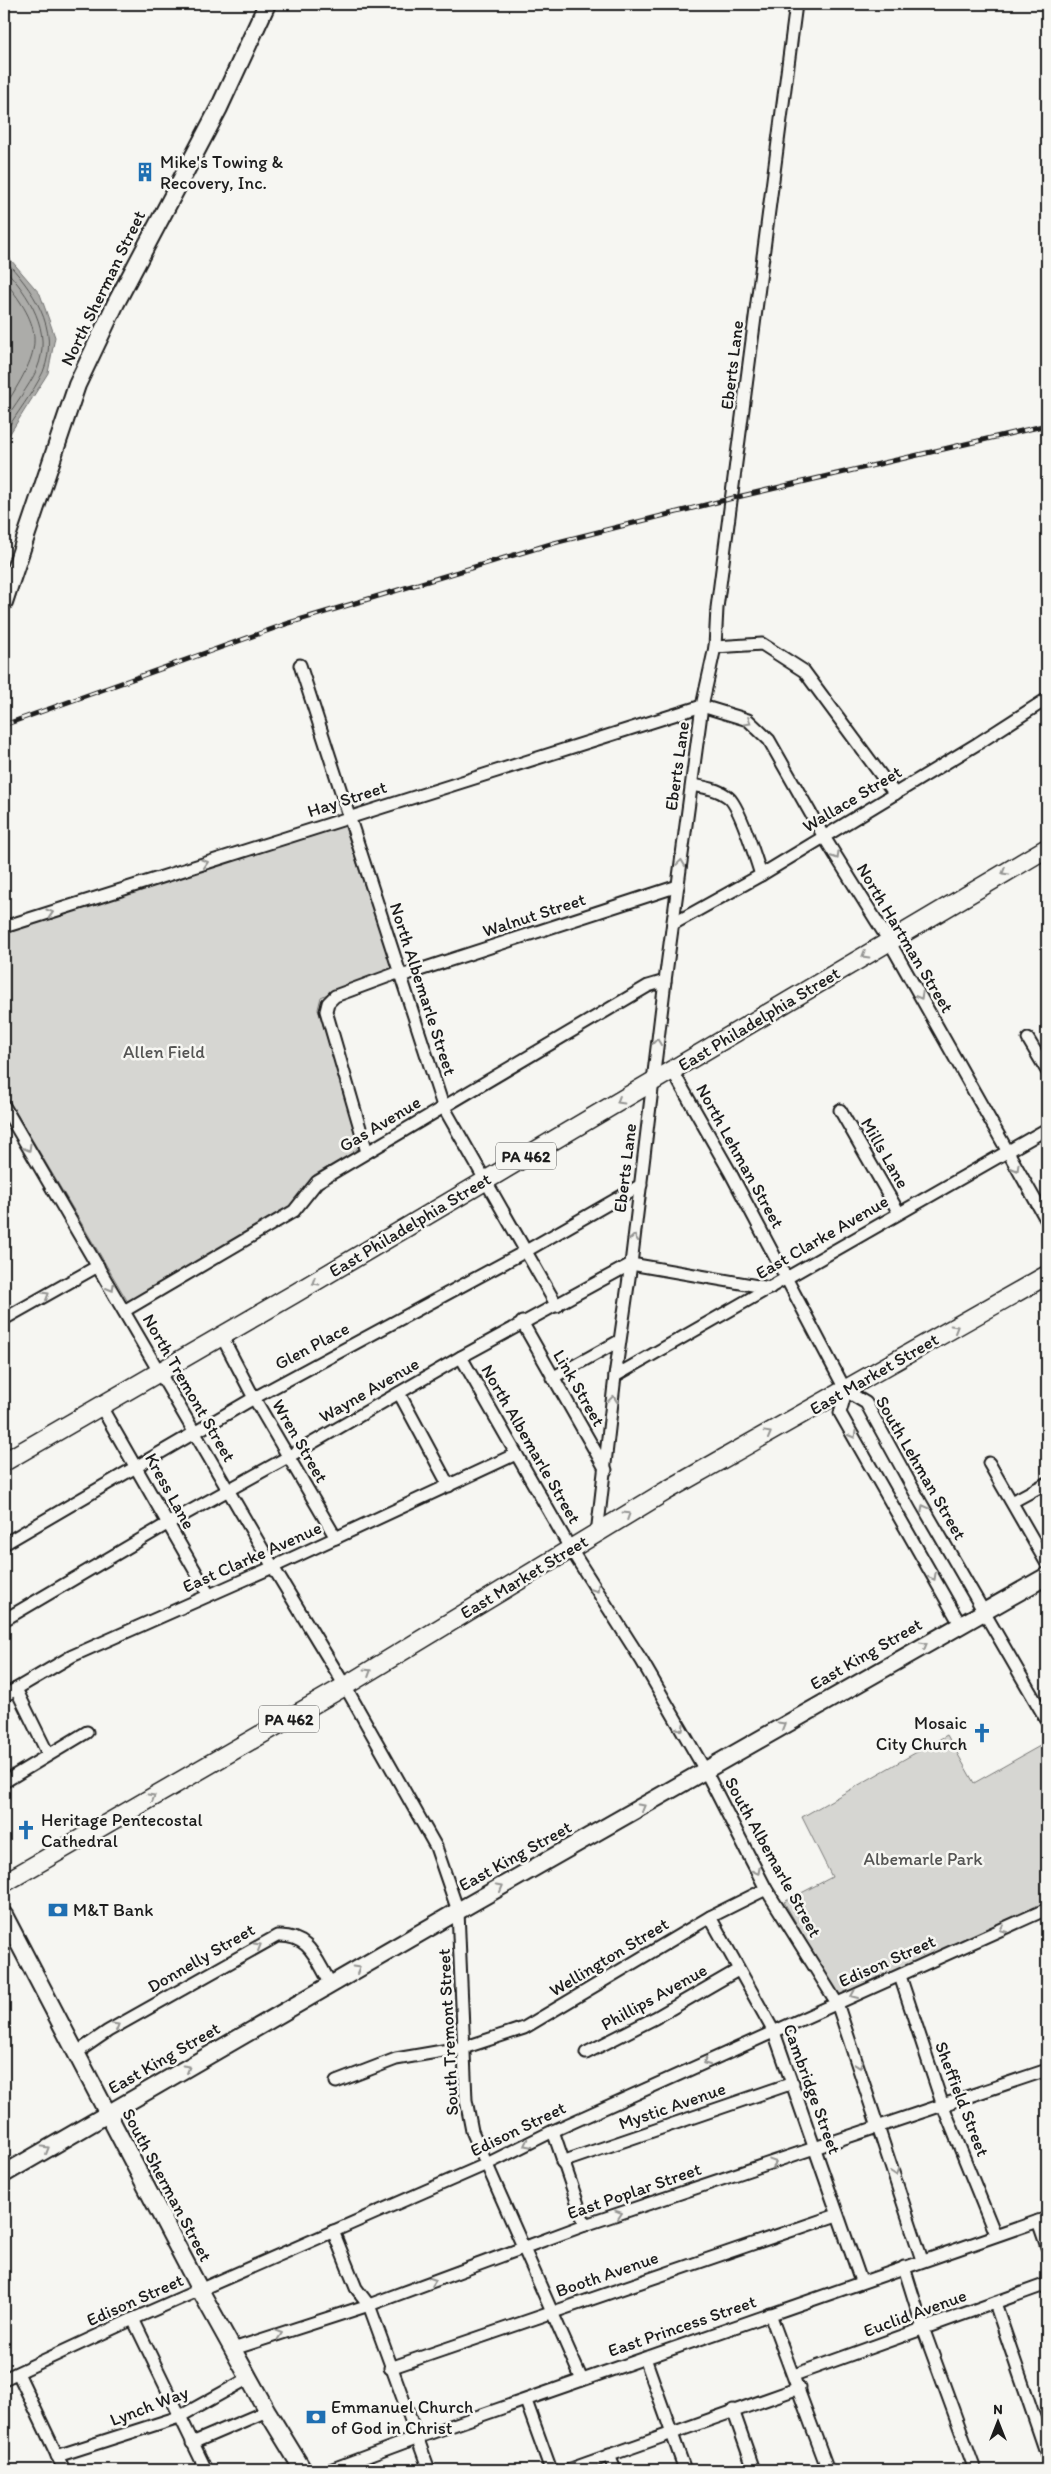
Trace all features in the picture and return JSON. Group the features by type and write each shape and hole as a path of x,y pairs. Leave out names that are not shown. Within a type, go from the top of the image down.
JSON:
{"main road":[{"name":"North Sherman Street","path":"4,602 7,581 77,385 116,304 230,85 267,4"},
{"name":"East Philadelphia Street","path":"4,1462 1047,848"},
{"name":"East Market Street","path":"4,1883 345,1686 666,1491 846,1391 1047,1275"},
{"name":"East King Street","path":"4,2174 458,1911 982,1611 1047,1576"},
{"name":"South Sherman Street","path":"4,1915 200,2290 303,2470"}],"street":[{"name":"Eberts Lane","path":"598,1534 619,1340 631,1264 665,981 702,706 715,647 717,608 796,4"},
{"path":"715,647 762,644 804,671 895,794"},
{"name":"North Albemarle Street","path":"300,664 443,1106 556,1306"},
{"name":"Wallace Street","path":"673,924 824,837 1047,699"},
{"name":"Hay Street","path":"4,927 702,706"},
{"name":"North Hartman Street","path":"702,706 748,720 769,740 824,837 889,941 1047,1222"},
{"path":"692,785 716,790 730,798 741,819 761,874"},
{"name":"Walnut Street","path":"401,974 678,886"},
{"path":"367,1152 326,1011 328,1003 335,996 401,974"},
{"name":"Gas Avenue","path":"124,1311 294,1211 317,1182 648,986 665,981"},
{"path":"1028,1038 1047,1071"},
{"name":"North Lehman Street","path":"672,1070 730,1172 846,1391"},
{"name":"North Tremont Street","path":"4,1106 273,1568 345,1686"},
{"name":"Mills Lane","path":"840,1110 899,1213"},
{"name":"East Clarke Avenue","path":"615,1376 1047,1129"},
{"name":"Glen Place","path":"4,1544 138,1468 254,1398 526,1251 641,1185"},
{"path":"631,1264 770,1288"},
{"name":"Wayne Avenue","path":"4,1620 167,1524 288,1457 522,1322 556,1306 631,1264"},
{"path":"4,1319 98,1266"},
{"name":"Link Street","path":"522,1322 552,1378 606,1470"},
{"name":"Wren Street","path":"221,1335 254,1398 336,1538"},
{"path":"552,1378 619,1340"},
{"name":"North Albemarle Street","path":"461,1357 570,1548"},
{"path":"846,1391 840,1413 960,1624"},
{"name":"South Lehman Street","path":"846,1391 866,1403 982,1611 1047,1721"},
{"path":"399,1393 449,1486"},
{"name":"Kress Lane","path":"100,1405 138,1468 167,1524 209,1595"},
{"name":"East Clarke Avenue","path":"4,1696 72,1656 273,1568 516,1454"},
{"path":"989,1463 1047,1564"},
{"path":"1012,1502 1047,1483"},
{"name":"South Albemarle Street","path":"570,1548 642,1661 705,1770 766,1889 837,2002 880,2126 922,2260"},
{"name":"South Tremont Street","path":"345,1686 436,1847 458,1911 466,2047 466,2100 472,2131 582,2380"},
{"path":"16,1689 48,1754"},
{"path":"4,1782 87,1732"},
{"name":"Wellington Street","path":"336,2082 396,2059 466,2047 524,2028 710,1918 766,1889"},
{"name":"Edison Street","path":"4,2379 133,2319 487,2164 553,2131 1047,1909"},
{"name":"Cambridge Street","path":"710,1918 774,2032 861,2281"},
{"name":"Donnelly Street","path":"76,2053 108,2031 277,1936 294,1936 305,1942 331,1984"},
{"name":"Phillips Avenue","path":"586,2054 655,2018 738,1970"},
{"name":"Sheffield Street","path":"900,1976 943,2106 995,2234"},
{"name":"East Poplar Street","path":"233,2348 369,2305 585,2225 1047,2070"},
{"name":"Mystic Avenue","path":"562,2162 793,2083"},
{"path":"553,2131 585,2225"},
{"name":"Booth Avenue","path":"390,2368 837,2215"},
{"path":"1042,2219 1047,2247"},
{"name":"East Princess Street","path":"330,2470 861,2281 1042,2219"},
{"path":"333,2231 356,2288 369,2305 390,2368 429,2470"},
{"path":"904,2267 975,2470"},
{"name":"Euclid Avenue","path":"794,2375 1047,2284"},
{"path":"995,2303 1047,2456"},
{"path":"770,2314 828,2470"},
{"path":"133,2319 206,2470"},
{"path":"645,2358 685,2470"},
{"path":"18,2373 64,2470"},
{"name":"Lynch Way","path":"57,2456 179,2417 249,2378"},
{"path":"568,2470 799,2388"},
{"path":"526,2401 551,2470"},
{"path":"192,2443 267,2410"},
{"path":"733,2410 754,2470"},
{"path":"609,2455 615,2470"}],"green space":[{"name":"Allen Field","path":"344,824 392,969 321,997 318,1009 358,1136 358,1147 354,1152 314,1175 289,1207 128,1302 4,1092 4,934"},
{"name":"Albemarle Park","path":"947,1735 974,1783 1047,1742 1047,1903 839,1998 784,1902 832,1877 802,1817"}],"water":[{"path":"4,252 40,294 55,337 48,373 4,443"}],"railway":[{"path":"4,725 289,623 554,543 733,498 1047,425"}],"place":[{"name":"Mike's Towing & Recovery, Inc.","path":"145,172"},
{"name":"Mosaic City Church","path":"982,1733"},
{"name":"Heritage Pentecostal Cathedral","path":"26,1830"},
{"name":"M&T Bank","path":"58,1910"},
{"name":"Emmanuel Church of God in Christ","path":"316,2417"}]}
